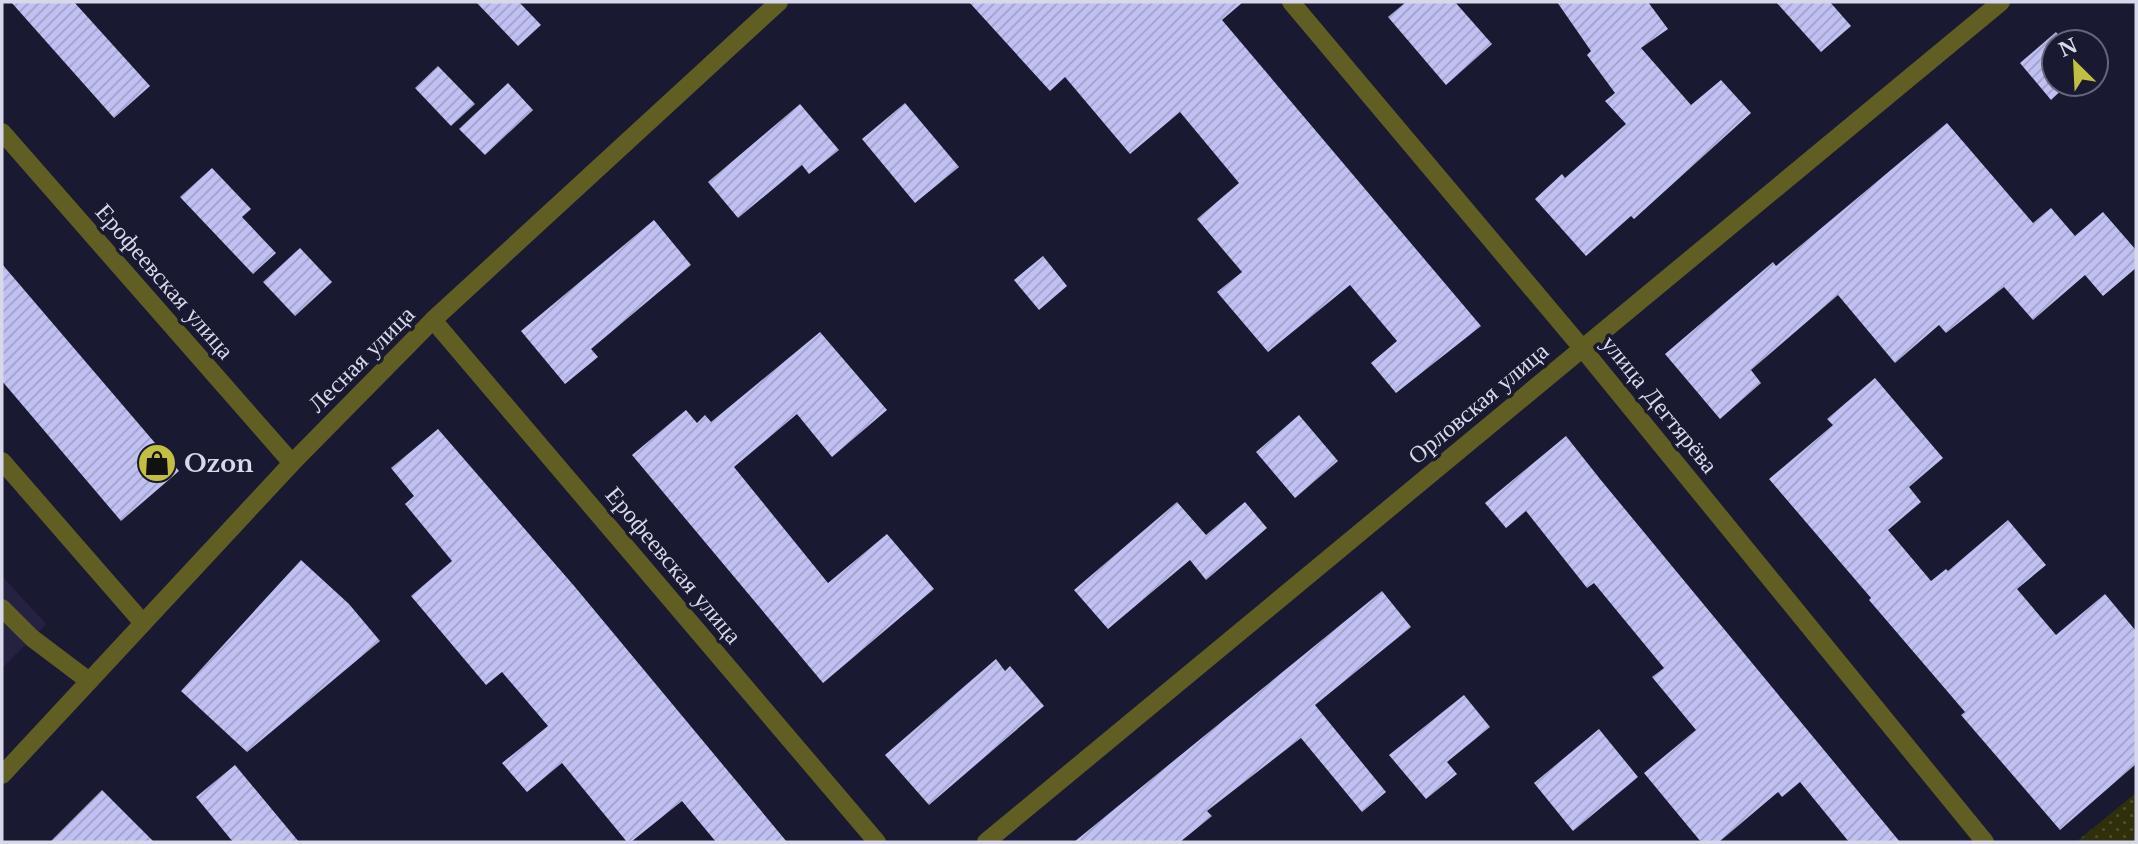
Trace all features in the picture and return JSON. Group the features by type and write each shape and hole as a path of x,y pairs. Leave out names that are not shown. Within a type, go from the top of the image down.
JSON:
{"street":[{"name":"Лесная улица","path":"2,775 292,463 433,320 779,2"},
{"name":"улица Дегтярёва","path":"1291,2 1582,348 1985,842"},
{"name":"Орловская улица","path":"986,842 2001,2"},
{"name":"Ерофеевская улица","path":"2,132 292,463"},
{"name":"Ерофеевская улица","path":"433,320 877,842"},
{"path":"2,461 143,623"},
{"path":"2,608 32,638 89,681"}],"shaded area":[{"path":"2,576 46,624 2,668"},
{"path":"2136,793 2136,842 2076,842"}],"building":[{"path":"11,2 74,2 150,86 114,118"},
{"path":"476,2 519,2 541,25 518,46"},
{"path":"969,2 1243,2 1222,20 1481,326 1396,393 1371,363 1397,341 1350,285 1268,352 1217,292 1242,272 1197,219 1239,183 1180,112 1130,154 1065,77 1050,91"},
{"path":"1406,2 1455,2 1492,44 1446,85 1388,17"},
{"path":"1557,2 1648,2 1668,29 1641,48 1691,105 1721,80 1751,113 1634,219 1631,216 1586,256 1535,199 1562,174 1565,178 1626,124 1605,101 1615,93 1587,55 1591,51"},
{"path":"1776,2 1830,2 1851,26 1821,52"},
{"path":"2040,46 2040,87 2020,63"},
{"path":"438,66 475,104 451,126 415,88"},
{"path":"508,83 533,110 485,155 459,129"},
{"path":"905,103 959,167 915,203 862,139"},
{"path":"800,104 839,150 809,174 802,165 738,218 708,182"},
{"path":"1947,123 2033,223 2051,208 2075,236 2103,212 2136,250 2136,268 2103,296 2085,275 2033,320 2004,287 1946,333 1939,325 1895,363 1838,295 1751,370 1761,383 1720,419 1665,354 1773,262 1776,266"},
{"path":"212,168 251,209 242,217 276,253 253,274 180,197"},
{"path":"654,220 691,265 591,349 598,357 565,384 521,331"},
{"path":"300,248 332,282 295,316 263,282"},
{"path":"1043,256 1067,286 1039,310 1014,280"},
{"path":"2,264 179,471 121,521 2,381"},
{"path":"820,332 887,410 832,457 797,414 734,467 828,583 887,534 934,589 823,683 632,455 686,410 697,423 705,415 711,422"},
{"path":"1875,378 1943,458 1909,487 1921,502 1888,530 1931,581 1946,569 1948,571 2008,520 2046,565 2017,589 2056,635 2105,594 2136,631 2136,764 2060,830 1961,715 1965,712 1769,479 1833,425 1827,419"},
{"path":"1299,415 1338,461 1295,498 1256,452"},
{"path":"438,429 575,587 787,842 716,842 682,801 631,842 627,842 562,763 527,792 502,763 548,726 502,672 486,685 411,596 452,561 405,504 414,496 391,468"},
{"path":"1566,436 1900,842 1849,842 1800,782 1782,797 1778,792 1719,842 1701,842 1644,773 1696,730 1652,677 1664,668 1594,583 1587,588 1526,511 1506,528 1485,503"},
{"path":"1177,502 1206,535 1245,502 1267,528 1206,580 1190,560 1108,629 1074,590"},
{"path":"301,560 349,604 380,641 247,752 181,691"},
{"path":"1382,591 1411,627 1315,705 1386,792 1362,812 1301,738 1207,811 1212,816 1180,842 1074,842"},
{"path":"996,659 1005,671 1010,666 1044,706 929,805 885,755"},
{"path":"1464,695 1490,727 1447,762 1457,774 1426,799 1389,755"},
{"path":"1599,729 1638,777 1573,831 1534,783"},
{"path":"235,765 299,842 233,842 196,797"},
{"path":"102,790 154,842 50,842"}],"place":[{"name":"Ozon","path":"157,463"}]}
